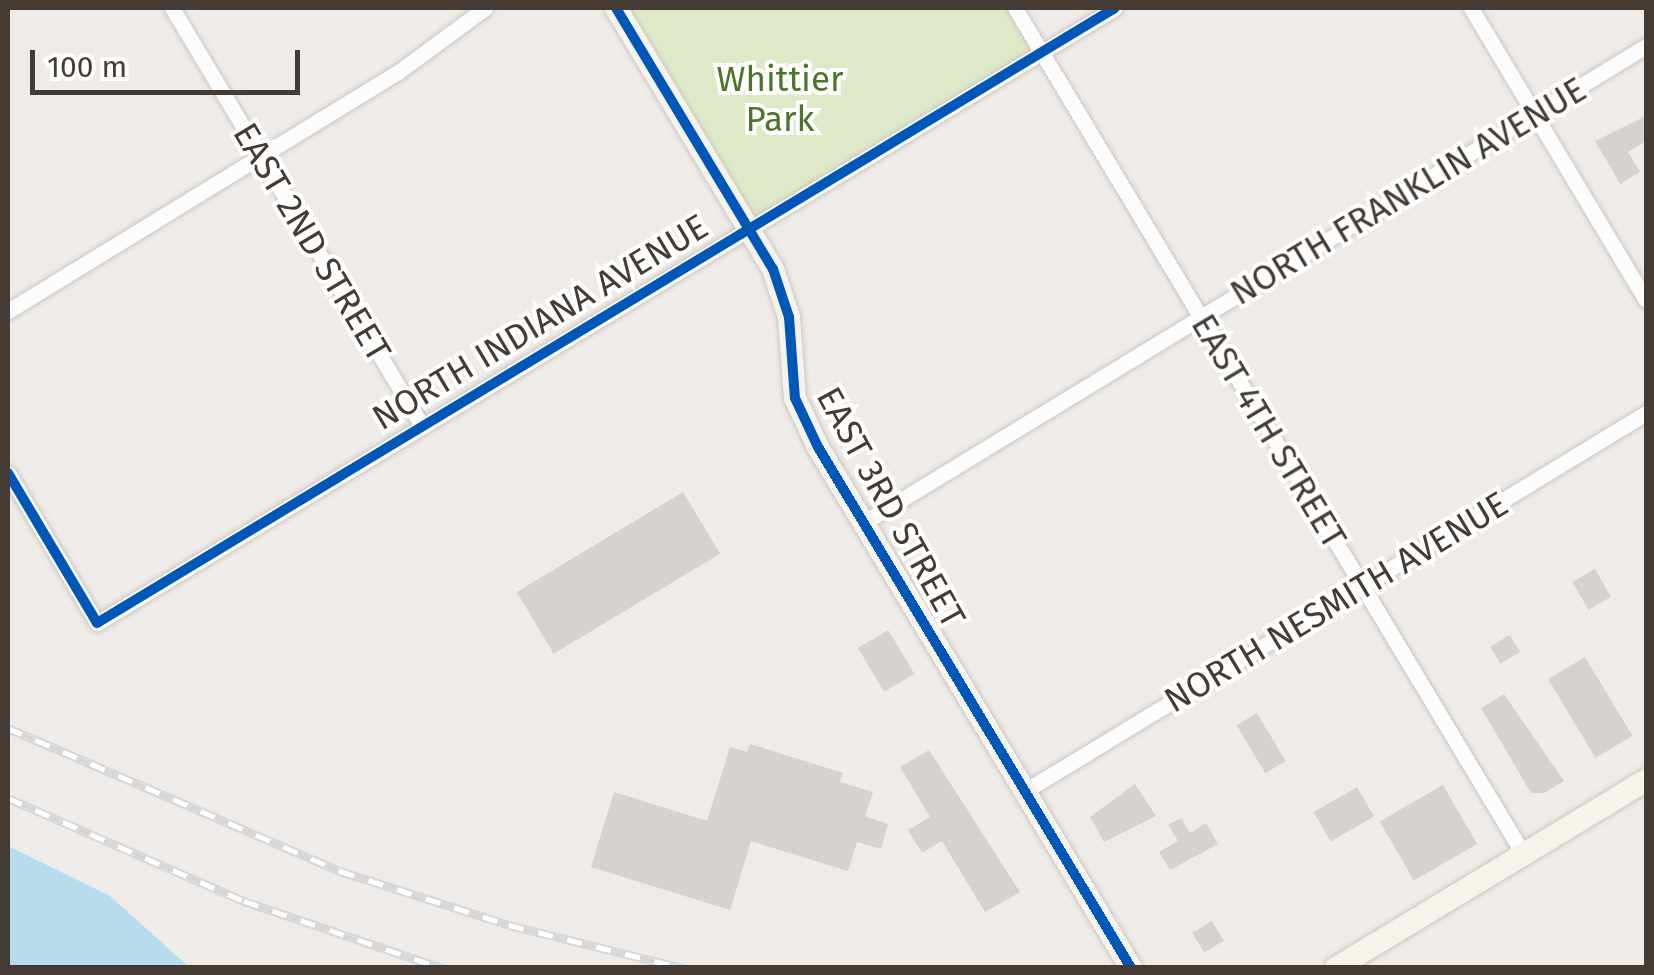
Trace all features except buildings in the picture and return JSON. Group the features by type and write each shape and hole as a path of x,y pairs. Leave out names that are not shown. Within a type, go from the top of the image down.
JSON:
{"street":[{"name":"EAST 2ND STREET","path":"172,8 422,425"},
{"path":"8,311 262,157 430,50 485,8"},
{"name":"EAST 3RD STREET","path":"616,8 748,227 786,303 801,415 1131,968"},
{"name":"EAST 4TH STREET","path":"1014,8 1524,855"},
{"name":"NORTH INDIANA AVENUE","path":"8,473 97,623 1115,8"},
{"path":"1471,8 1646,300"},
{"name":"NORTH FRANKLIN AVENUE","path":"863,523 1646,46"},
{"name":"NORTH NESMITH AVENUE","path":"1025,790 1646,413"},
{"path":"1336,968 1646,780"}],"green space":[{"name":"Whittier Park","path":"616,8 1014,8 1041,52 748,227"}],"water":[{"path":"8,846 110,896 189,967 8,967"}],"railway":[{"path":"8,728 340,871 509,925 683,968"},
{"path":"8,798 244,901 442,968"}],"cycle path":[{"path":"616,8 773,269 789,317 795,398 818,447 1131,968"},
{"path":"8,473 97,623 1115,8"}]}
